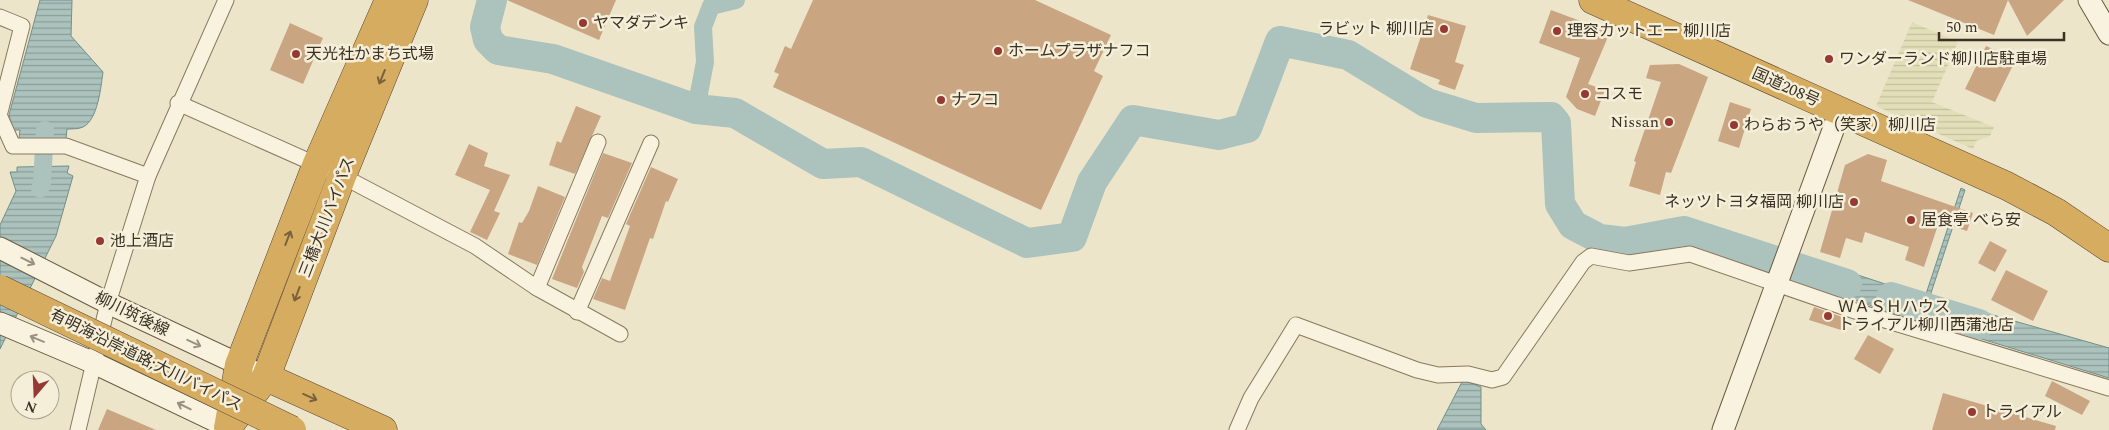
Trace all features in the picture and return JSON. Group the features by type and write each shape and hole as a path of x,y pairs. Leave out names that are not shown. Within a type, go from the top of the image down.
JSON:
{"highway":[{"name":"三橋大川バイパス","path":"230,429 239,364 316,166 389,0"},
{"name":"三橋大川バイパス","path":"230,429 266,377 342,176 414,0"},
{"name":"国道208号","path":"1593,0 2007,186 2056,212 2109,248"},
{"name":"有明海沿岸道路;大川バイパス","path":"0,289 292,430"},
{"name":"有明海沿岸道路;大川バイパス","path":"0,300 271,430"},
{"path":"266,377 383,430"}],"main road":[{"path":"2089,0 2109,34"},
{"path":"1723,430 1840,111"},
{"name":"柳川筑後線","path":"0,248 56,275 108,304 266,377"},
{"path":"7,326 94,363 230,429"}],"street":[{"path":"78,430 108,304 148,176 178,103 226,0"},
{"path":"0,17 22,26 0,112"},
{"path":"178,103 342,176 475,246 537,288 577,312 620,334"},
{"path":"0,117 12,146 66,146 148,176"},
{"path":"537,288 598,142"},
{"path":"577,312 650,143"},
{"path":"1237,430 1251,398 1296,325 1417,370 1438,375 1468,374 1492,380 1502,377 1583,262 1592,256 1629,263 1690,254 1852,310 2109,388"}],"shaded area":[{"path":"1912,22 1958,42 1932,102 1994,127 1990,136 1976,141 1973,149 1876,106"}],"water":[{"path":"40,0 72,0 71,36 103,72 100,94 92,117 83,127 67,129 66,139 19,139 20,130 13,130 9,115"},
{"path":"69,166 67,173 73,176 56,236 0,349 0,225 16,191 10,172 17,172 17,167"},
{"path":"1961,188 1965,190 1930,296 1934,298 1925,324 1804,283 1812,260 1925,297"},
{"path":"1944,301 2109,348 2109,378 1936,325"},
{"path":"1463,380 1481,387 1481,424 1486,430 1437,430"}],"building":[{"name":"ヤマダデンキ","path":"507,0 616,0 599,40"},
{"name":"ナフコ","path":"813,0 1035,0 1111,35 1094,71 1103,76 1041,210 773,87 779,74 774,72 785,46 791,49"},
{"path":"1908,0 2008,0 1994,35"},
{"path":"2008,0 2064,0 2027,36"},
{"path":"1551,10 1610,32 1588,84 1605,90 1595,116 1577,109 1566,97 1580,58 1539,43"},
{"path":"1428,15 1466,26 1455,62 1464,65 1455,90 1438,84 1440,80 1410,69"},
{"name":"天光社かまち式場","path":"290,23 323,38 303,84 270,70"},
{"path":"1986,46 2016,59 1995,102 1965,89"},
{"name":"Nissan","path":"1679,64 1708,77 1671,173 1666,172 1660,195 1629,186 1636,162 1634,161 1661,82 1646,78 1650,65"},
{"name":"わらおうや（笑家）柳川店","path":"1730,102 1751,109 1739,148 1718,141"},
{"path":"576,106 601,116 575,174 549,165 557,141 561,143"},
{"path":"469,144 488,153 484,166 510,175 494,211 500,213 487,240 470,232 490,190 455,175"},
{"path":"603,153 632,163 608,218 602,216 582,267 584,272 577,288 552,279"},
{"path":"1868,154 1887,160 1881,181 1973,213 1967,231 1939,222 1924,267 1905,260 1909,247 1865,232 1862,243 1846,238 1840,258 1820,252 1845,165"},
{"path":"651,167 678,179 668,202 666,201 653,239 650,238 625,310 593,299 602,278 610,281 630,226 626,224"},
{"path":"538,186 565,197 537,265 508,254 519,222 522,223 529,211"},
{"path":"1990,241 2007,250 1995,272 1978,263"},
{"path":"2006,270 2048,291 2033,321 1991,300"},
{"name":"ＷＡＳＨハウス トライアル柳川西蒲池店","path":"1814,307 1845,318 1841,330 1809,320"},
{"path":"1868,335 1894,349 1880,374 1854,359"},
{"path":"2052,381 2090,401 2082,415 2045,396"},
{"name":"トライアル","path":"1943,393 2056,426 2055,430 1932,430"},
{"path":"107,409 156,430 98,430"}],"waterway":[{"path":"492,0 485,27 488,40 498,50 553,59 696,109 735,113 823,164 861,162 1027,243 1072,237 1092,182 1133,120 1219,135 1247,128 1280,41 1348,55 1427,103 1476,118 1551,117 1556,123 1560,204 1573,225 1600,239 1625,242 1684,231 1847,284"},
{"path":"696,109 705,62 703,27 711,6 736,0"},
{"path":"40,189 45,130"},
{"path":"1891,297 1979,324"}],"place":[{"name":"ヤマダデンキ","path":"583,23"},
{"name":"ラビット 柳川店","path":"1444,29"},
{"name":"理容カットエー 柳川店","path":"1557,31"},
{"name":"ホームプラザナフコ","path":"998,51"},
{"name":"天光社かまち式場","path":"296,54"},
{"name":"ワンダーランド柳川店駐車場","path":"1829,59"},
{"name":"コスモ","path":"1585,94"},
{"name":"ナフコ","path":"941,100"},
{"name":"Nissan","path":"1669,122"},
{"name":"わらおうや（笑家）柳川店","path":"1734,125"},
{"name":"ネッツトヨタ福岡 柳川店","path":"1854,202"},
{"name":"居食亭 べら安","path":"1911,220"},
{"name":"池上酒店","path":"100,241"},
{"name":"ＷＡＳＨハウス トライアル柳川西蒲池店","path":"1828,316"},
{"name":"トライアル","path":"1972,412"}]}
